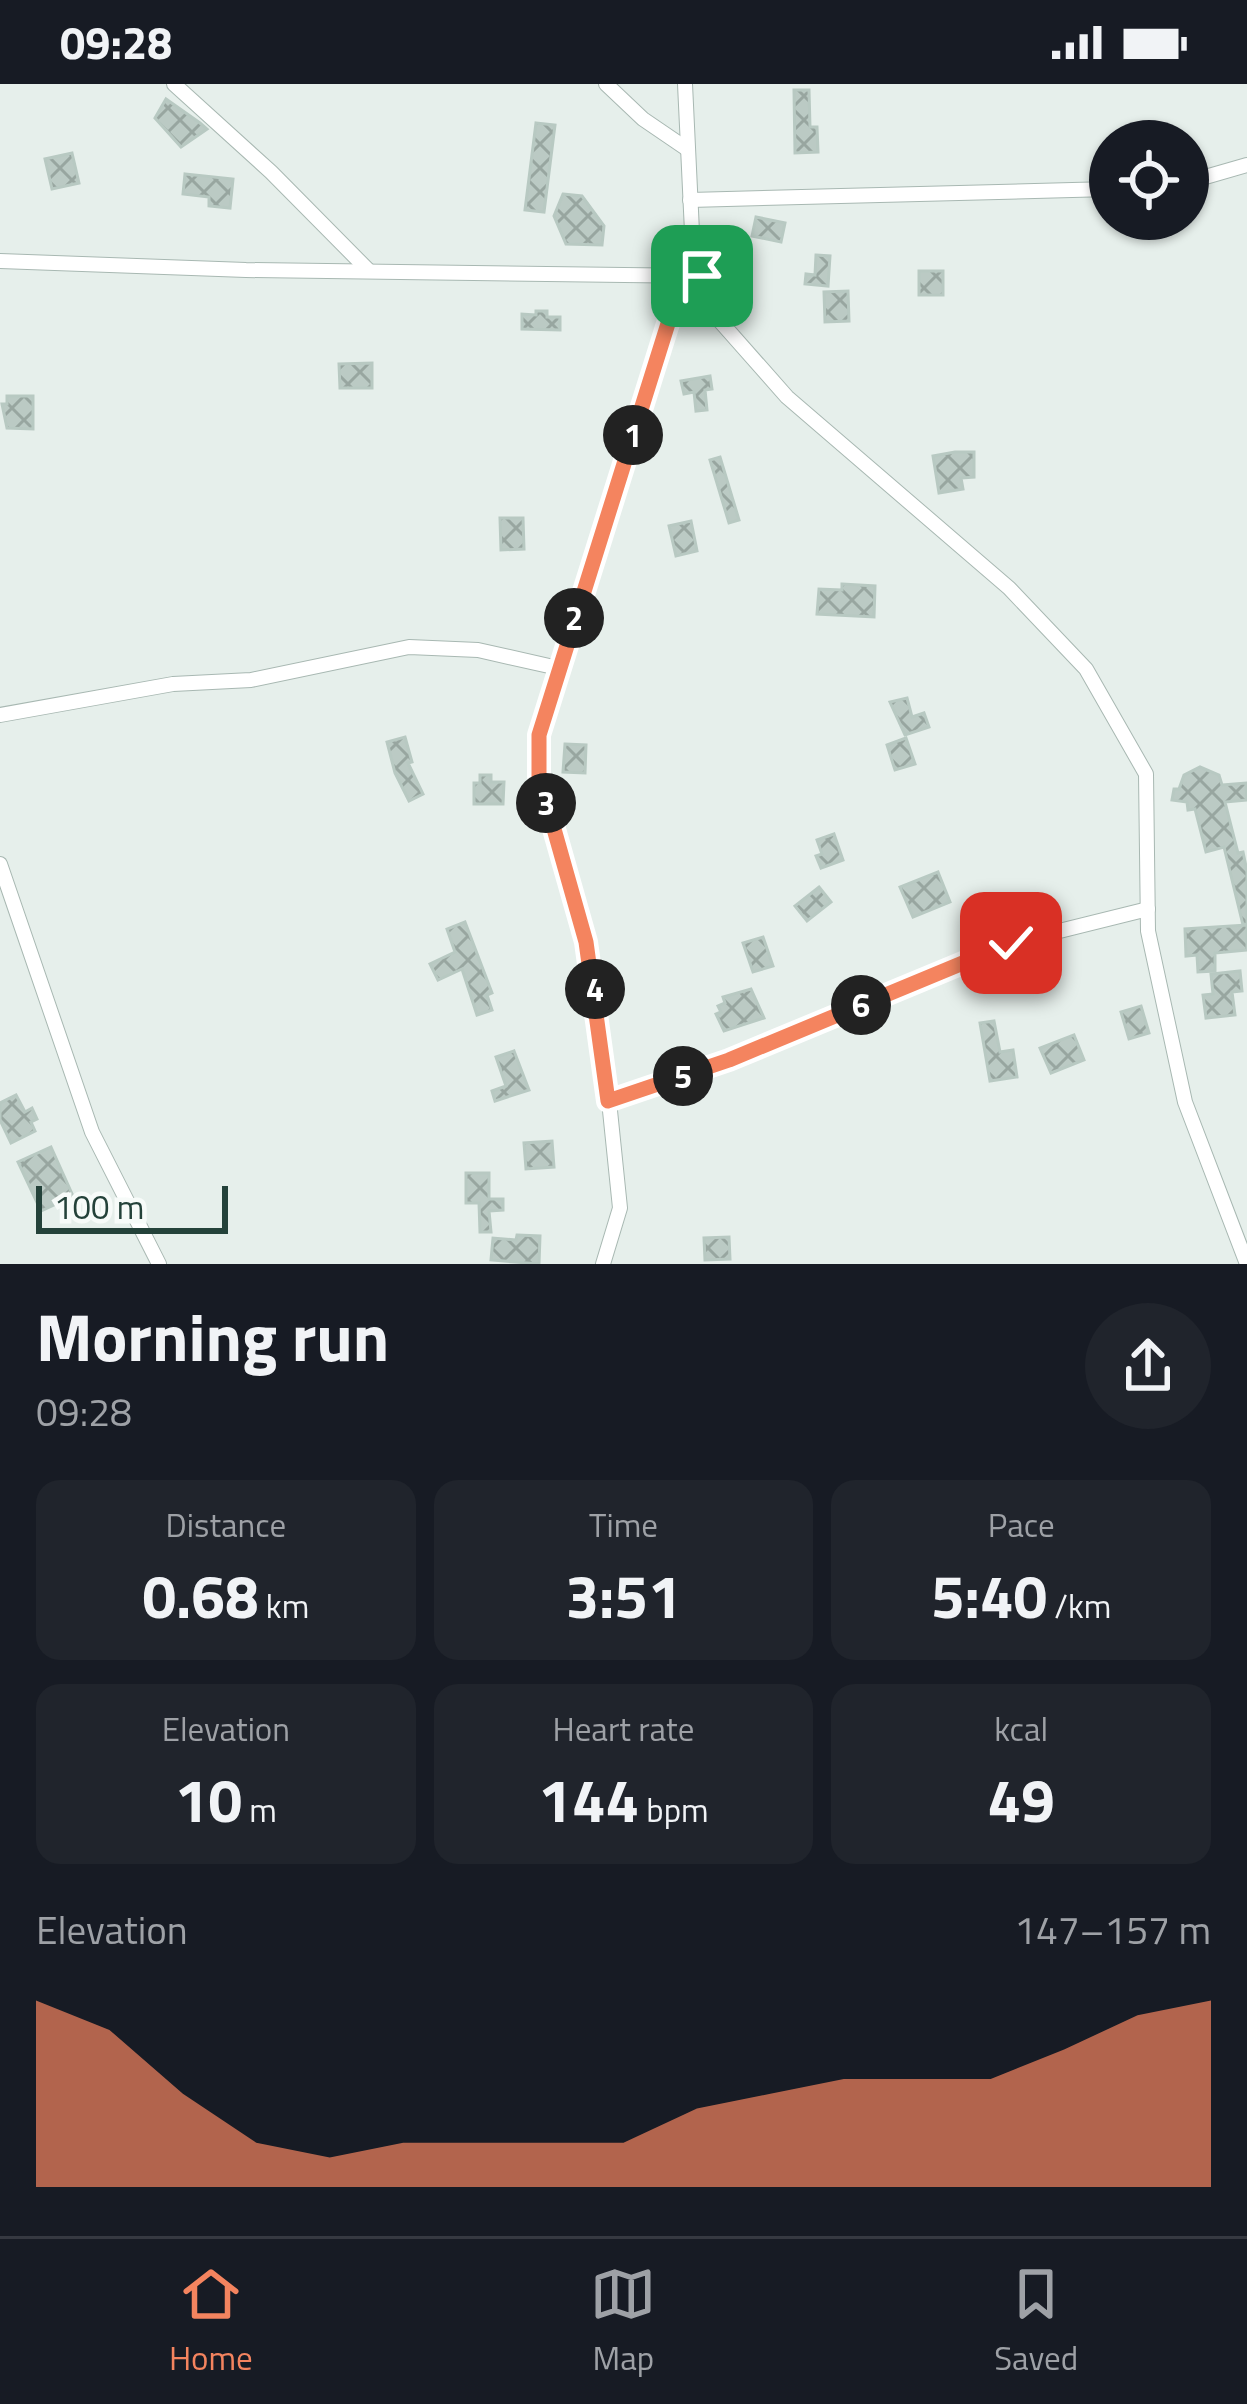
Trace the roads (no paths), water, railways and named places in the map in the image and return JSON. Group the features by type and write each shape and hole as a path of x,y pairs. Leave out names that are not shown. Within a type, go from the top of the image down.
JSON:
{"street":[{"path":"173,84 271,172 369,271"},
{"path":"606,84 643,119 687,149"},
{"path":"685,84 693,253 719,320 788,397 1010,588 1086,669 1146,774 1148,932 1185,1102 1247,1264"},
{"path":"1209,176 1247,165"},
{"path":"690,200 1089,190"},
{"path":"0,260 702,276"},
{"path":"603,1264 620,1208 608,1101 586,942 539,776 539,735 671,314 676,275"},
{"path":"0,716 173,684 267,677 409,647 478,650 558,668"},
{"path":"0,864 92,1132 159,1264"},
{"path":"608,1101 729,1060 1011,943 1148,909"}]}
